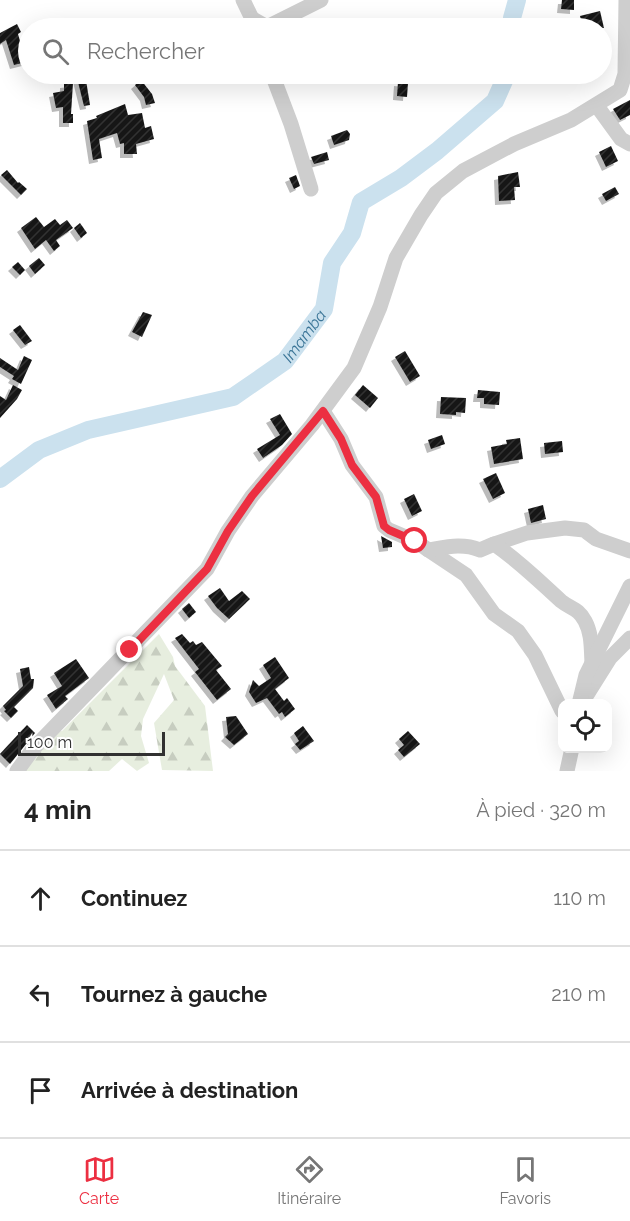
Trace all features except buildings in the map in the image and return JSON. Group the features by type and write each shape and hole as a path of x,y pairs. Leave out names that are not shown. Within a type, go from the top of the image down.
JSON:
{"street":[{"path":"243,0 251,18"},
{"path":"285,18 321,0"},
{"path":"17,771 33,749 207,569 228,531 252,496 323,411 354,368 380,307 396,258 436,193 463,171 514,144 571,120 620,90 626,74 626,0"},
{"path":"275,84 311,189"},
{"path":"597,106 621,139 630,144"},
{"path":"323,411 341,439 352,465 376,497 384,526 415,541 466,575 494,615 518,631 535,655 558,703"},
{"path":"428,550 457,545 480,550 527,533 565,528 584,530 596,538 630,551"},
{"path":"494,544 516,559 564,604 576,609 590,635 592,662"},
{"path":"581,699 586,675 630,586"},
{"path":"583,699 610,658 630,638"},
{"path":"567,771 571,753"}],"green space":[{"path":"159,634 173,657 175,666 205,706 213,771 162,770 154,723 174,700 164,674 143,719 141,736 149,763 137,771 122,759 109,771 11,771 47,733 62,731"}],"waterway":[{"name":"Imamba","path":"512,18 517,0"},
{"name":"Imamba","path":"0,479 39,450 88,430 233,397 285,361 324,309 332,263 352,233 361,202 401,178 437,151 495,101 503,84"}],"route":[{"path":"130,650 207,569 228,531 252,496 323,411 341,439 352,465 376,497 384,526 415,541"}]}
